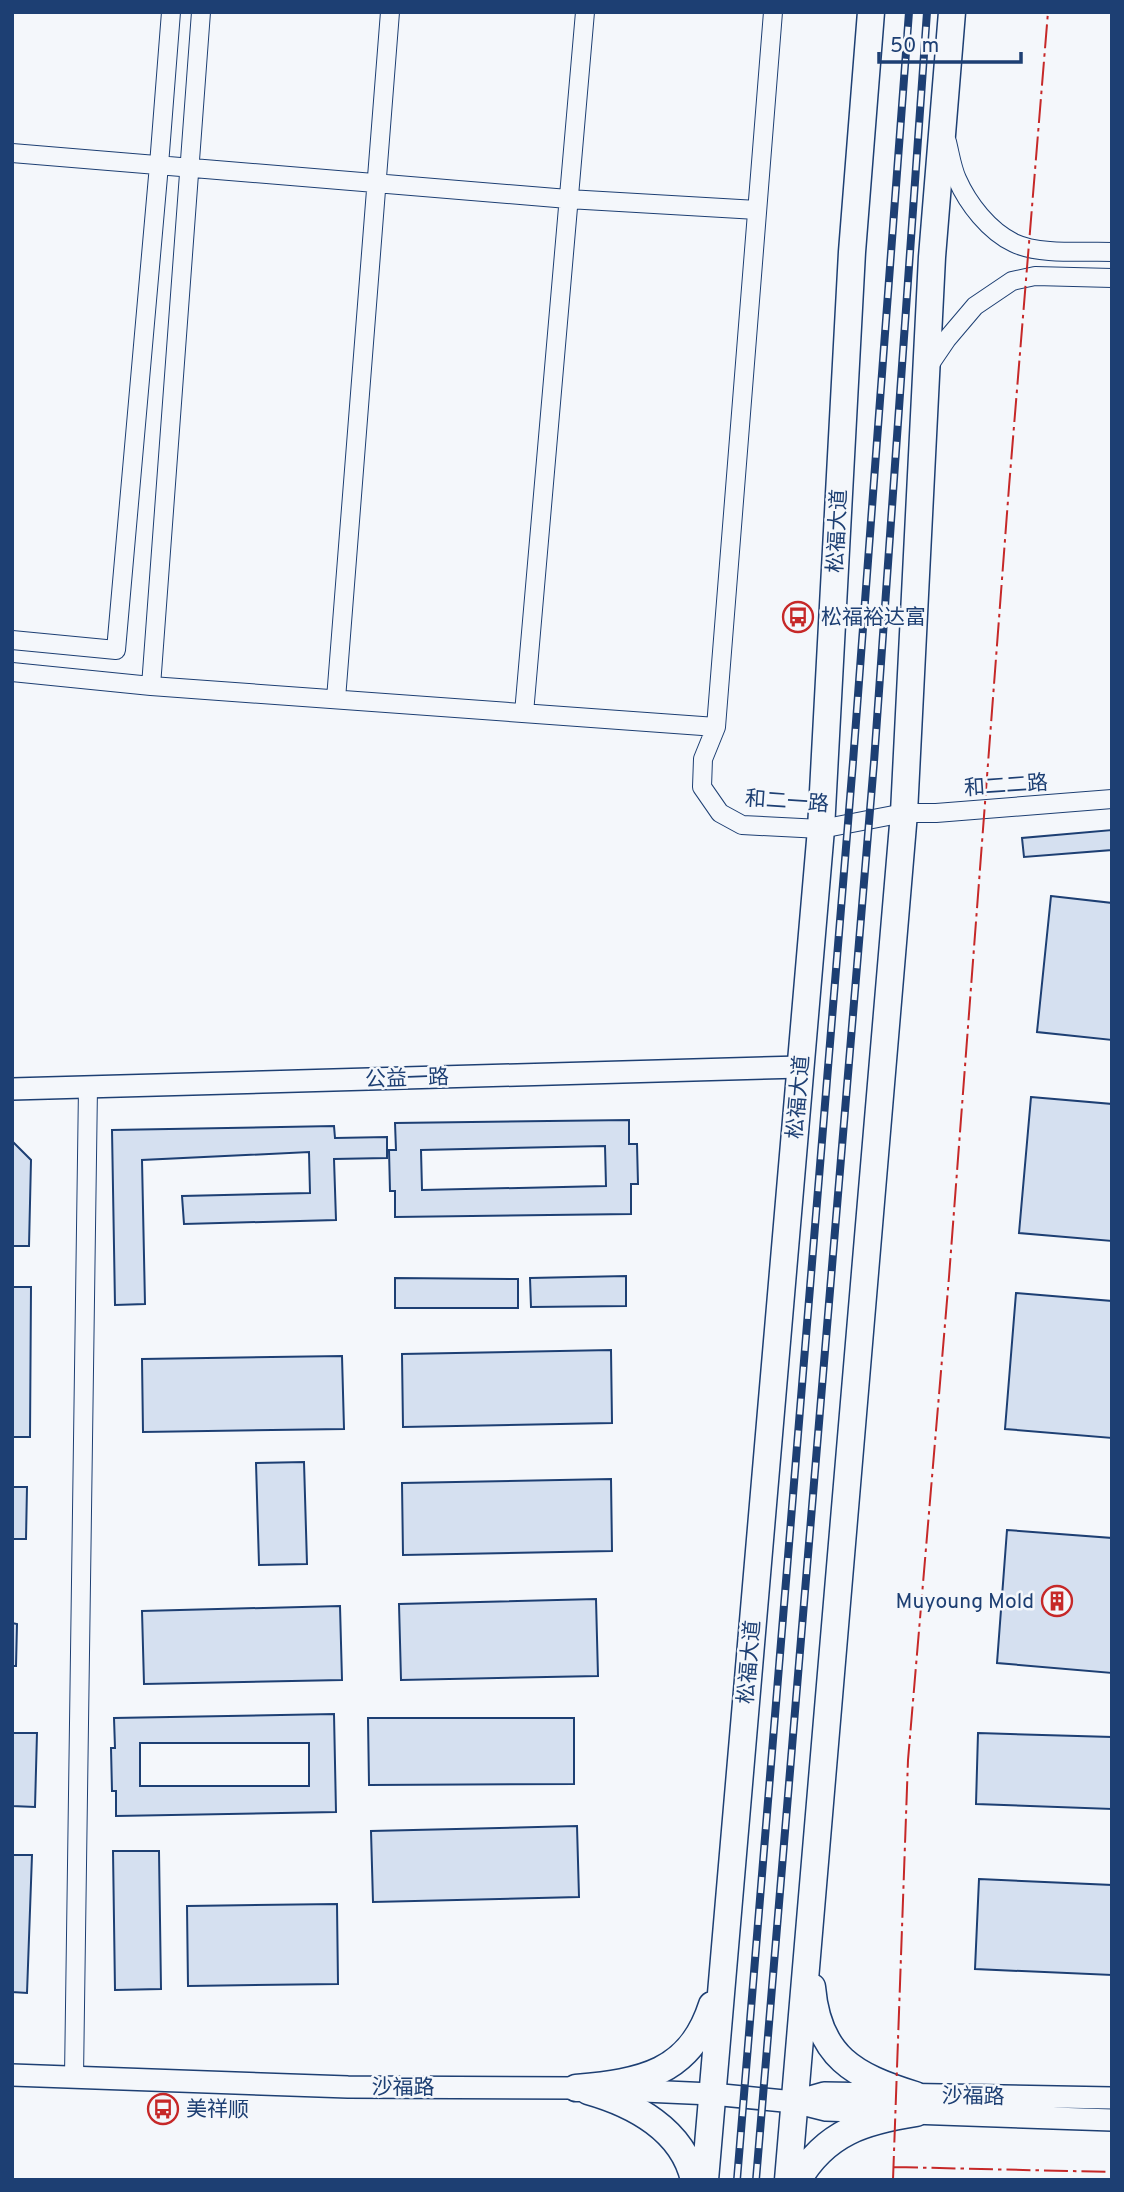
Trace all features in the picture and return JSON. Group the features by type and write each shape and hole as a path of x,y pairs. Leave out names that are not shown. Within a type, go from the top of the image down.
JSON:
{"main road":[{"name":"松福大道","path":"705,2180 821,829 852,252 871,12"},
{"path":"788,2180 904,813 932,257 952,12"},
{"path":"808,1936 814,2004 824,2035 842,2060 916,2104"},
{"path":"576,2088 643,2079 692,2047 708,2018 724,1948"},
{"path":"576,2088 618,2100 649,2118 680,2146 694,2180"},
{"path":"798,2180 813,2157 834,2139 916,2104"}],"street":[{"path":"12,640 116,650 171,12"},
{"path":"151,686 201,12"},
{"path":"336,699 390,12"},
{"path":"524,713 584,12"},
{"name":"和二一路","path":"773,12 716,727 703,759 702,787 720,813 742,825 821,829 904,813"},
{"path":"943,127 956,178 984,220 995,229 1014,243 1033,248 1112,252"},
{"path":"12,153 568,199 757,211"},
{"path":"926,370 947,339 975,306 1012,281 1035,276 1112,278"},
{"path":"12,673 151,686 716,727"},
{"name":"和二二路","path":"904,813 936,813 1112,799"},
{"name":"公益一路","path":"12,1089 801,1067"},
{"path":"74,2077 88,1087"},
{"name":"沙福路","path":"12,2076 348,2087 576,2088 712,2094 794,2102 826,2110 916,2104 1112,2098"},
{"name":"沙福路","path":"794,2102 824,2093 916,2104 1112,2120"}],"building":[{"path":"1112,830 1112,850 1024,857 1022,838"},
{"path":"1051,896 1112,903 1112,1040 1037,1032"},
{"path":"1031,1097 1112,1104 1112,1241 1019,1233"},
{"path":"629,1120 629,1144 637,1144 638,1184 631,1184 631,1214 395,1217 395,1191 390,1191 389,1150 396,1150 395,1123","holes":["605,1146 606,1186 422,1190 421,1150"]},
{"path":"334,1126 335,1138 387,1137 387,1158 334,1159 336,1220 184,1224 182,1196 310,1193 309,1152 142,1160 145,1304 115,1305 112,1130"},
{"path":"12,1141 31,1160 29,1246 12,1246"},
{"path":"626,1276 626,1306 531,1307 530,1278"},
{"path":"395,1278 518,1279 518,1308 395,1308"},
{"path":"12,1287 31,1287 30,1437 12,1437"},
{"path":"1016,1293 1112,1301 1112,1438 1005,1429"},
{"path":"611,1350 612,1423 403,1427 402,1354"},
{"path":"342,1356 344,1429 143,1432 142,1359"},
{"path":"304,1462 307,1564 259,1565 256,1463"},
{"path":"611,1479 612,1551 403,1555 402,1483"},
{"path":"12,1487 27,1487 26,1539 12,1539"},
{"name":"Muyoung Mold","path":"1007,1530 1112,1538 1112,1673 997,1663"},
{"path":"596,1599 598,1676 401,1680 399,1604"},
{"path":"340,1606 342,1680 144,1684 142,1611"},
{"path":"12,1623 17,1624 16,1666 12,1666"},
{"path":"334,1714 336,1812 116,1816 116,1791 112,1791 111,1748 115,1748 114,1718","holes":["140,1743 309,1743 309,1786 140,1786"]},
{"path":"368,1718 574,1718 574,1784 369,1785"},
{"path":"12,1733 37,1733 35,1807 12,1806"},
{"path":"978,1733 1112,1737 1112,1809 976,1804"},
{"path":"577,1826 579,1897 373,1902 371,1831"},
{"path":"113,1851 159,1851 161,1989 115,1990"},
{"path":"12,1855 32,1855 27,1993 12,1992"},
{"path":"979,1879 1112,1885 1112,1975 975,1969"},
{"path":"337,1904 338,1984 188,1986 187,1906"}],"railway":[{"path":"737,2180 853,762 909,12"},
{"path":"756,2180 874,762 927,12"}],"power":[{"path":"893,2180 908,1760 949,1277 1048,12"},
{"path":"894,2167 1112,2172"}],"place":[{"name":"松福裕达富","path":"798,617"},
{"name":"Muyoung Mold","path":"1057,1601"},
{"name":"美祥顺","path":"163,2109"}]}
